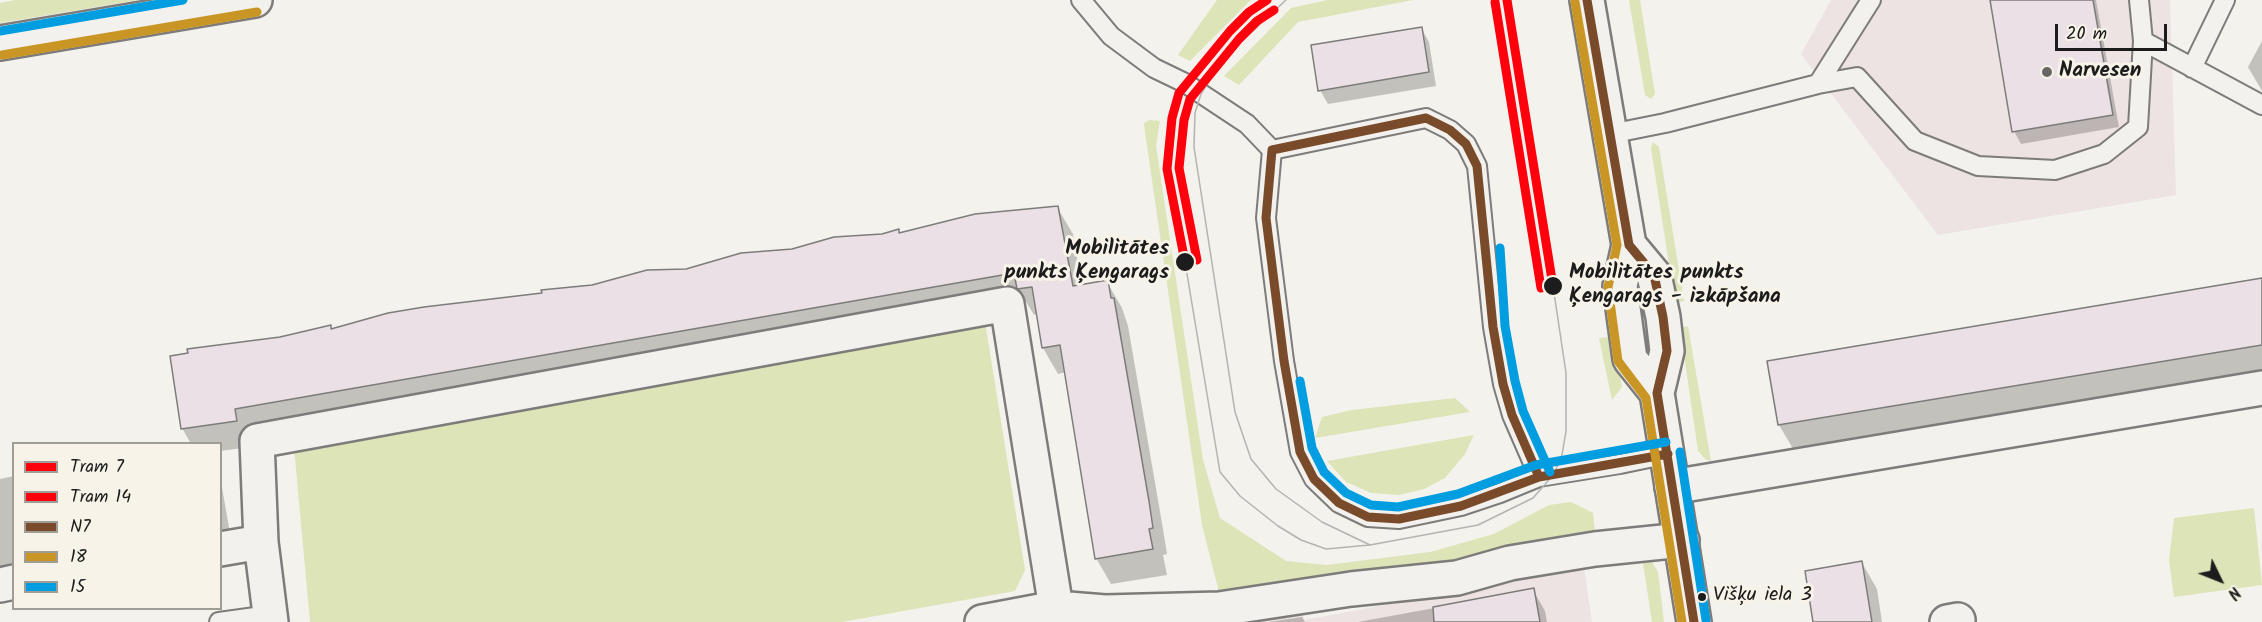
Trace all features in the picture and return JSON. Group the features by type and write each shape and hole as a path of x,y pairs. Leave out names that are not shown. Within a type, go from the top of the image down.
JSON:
{"main road":[{"path":"0,43 255,0"},
{"path":"1587,0 1629,245 1654,275 1663,317 1667,351 1657,393 1694,622"},
{"path":"270,619 261,542 256,441 1007,304 1056,608"},
{"path":"1672,487 2262,388"},
{"path":"982,622 1056,608 1106,612 1219,609 1351,589 1458,578 1521,561 1624,545 1682,540"},
{"path":"222,549 261,542"}],"lane":[{"path":"1081,0 1111,36 1154,68 1185,83 1247,124 1272,150 1266,218 1284,361 1300,452 1314,479 1339,503 1368,516 1399,519 1461,506 1500,494 1539,477 1668,454"},
{"path":"1818,84 1871,0"},
{"path":"1610,134 1665,123 1818,84 1857,77 1915,141 1978,166 2055,170 2104,154 2138,127 2143,41 2139,0"},
{"path":"2192,68 2225,0"},
{"path":"2143,41 2262,105"},
{"path":"1272,150 1426,118 1450,130 1466,144 1477,166 1493,327 1503,384 1539,477"},
{"path":"219,622 270,619"}],"shaded area":[{"path":"1831,0 2170,0 2176,195 1938,235 1801,54"},
{"path":"1584,568 1592,622 1216,622 1302,607 1304,620"}],"green space":[{"path":"15,0 138,0 0,23 0,3"},
{"path":"1217,0 1251,0 1190,61 1178,55"},
{"path":"1328,0 1413,0 1298,22 1239,85 1224,76 1291,8"},
{"path":"1629,0 1640,0 1655,94 1651,99 1645,95"},
{"path":"1150,120 1160,121 1156,146 1203,460 1220,518 1286,561 1327,565 1430,552 1494,534 1549,505 1571,502 1593,513 1595,533 1429,570 1221,600 1202,525 1145,132 1144,123"},
{"path":"1653,142 1659,147 1684,301 1675,303 1651,148"},
{"path":"985,322 1025,570 1015,591 842,622 310,622 294,447"},
{"path":"1688,326 1711,461 1705,459 1698,451 1680,328"},
{"path":"1613,337 1622,387 1612,400 1599,338"},
{"path":"1455,398 1470,412 1315,438 1322,417 1352,410"},
{"path":"1474,435 1465,454 1445,478 1424,489 1399,495 1371,493 1346,482 1327,461"},
{"path":"2254,508 2262,585 2174,597 2169,560 2174,518"},
{"path":"1652,562 1658,572 1664,622 1652,622 1643,563"}],"building":[{"path":"1990,0 2093,0 2113,115 2012,132"},
{"path":"1422,27 1429,72 1318,91 1311,45"},
{"path":"1058,206 1073,286 1108,280 1111,298 1114,298 1149,501 1153,528 1149,529 1153,549 1095,559 1060,345 1042,348 1032,287 1017,289 1014,273 235,409 237,421 181,429 170,356 188,353 187,349 280,337 331,325 331,329 388,313 424,307 592,285 647,270 686,269 741,253 792,249 834,237 882,234 899,229 899,233 975,214"},
{"path":"2262,278 2262,345 1778,425 1767,361"},
{"path":"1862,561 1872,622 1813,622 1805,571"},
{"path":"1534,588 1540,622 1434,622 1433,607"}],"tram line":[{"name":"7","path":"1185,262 1167,169 1172,118 1179,93 1230,31 1249,12 1267,0"},
{"path":"1286,0 1223,59 1201,94 1195,113 1194,147 1235,412 1251,459 1276,489 1322,522 1370,545"},
{"name":"7","path":"1507,0 1553,286"},
{"name":"14","path":"1495,2 1541,288"},
{"name":"14","path":"1197,260 1179,168 1184,120 1190,99 1239,39 1257,21 1274,10"},
{"path":"1185,262 1220,472 1240,496 1278,526 1301,540 1326,549 1370,545 1478,525 1533,498 1554,474 1562,455 1566,431 1566,373 1553,286"}],"transit line":[{"name":"15","path":"0,31 183,0"},
{"name":"N7","path":"1587,0 1629,245 1654,275 1663,317 1667,351 1657,393 1694,622"},
{"name":"18","path":"1575,2 1617,245 1608,287 1618,361 1646,398 1682,622"},
{"name":"18","path":"2,55 257,12"},
{"name":"N7","path":"1426,118 1450,130 1466,144 1477,166 1493,327 1503,384 1512,415 1539,477 1461,506 1399,519 1368,517 1339,503 1314,479 1300,452 1284,361 1266,218 1272,150 1426,118"},
{"name":"15","path":"1500,248 1505,326 1515,381 1523,411 1550,472"},
{"name":"15","path":"1300,381 1312,448 1324,472 1346,493 1371,505 1398,507 1458,494 1536,465 1666,442"},
{"name":"15","path":"1680,452 1706,620"},
{"name":"N7","path":"1539,477 1668,454"}],"place":[{"name":"Narvesen","path":"2047,72"},
{"name":"Mobilitātes punkts Ķengarags","path":"1185,262"},
{"name":"Mobilitātes punkts Ķengarags - izkāpšana","path":"1553,286"},
{"name":"Višķu iela 3","path":"1702,597"}]}
